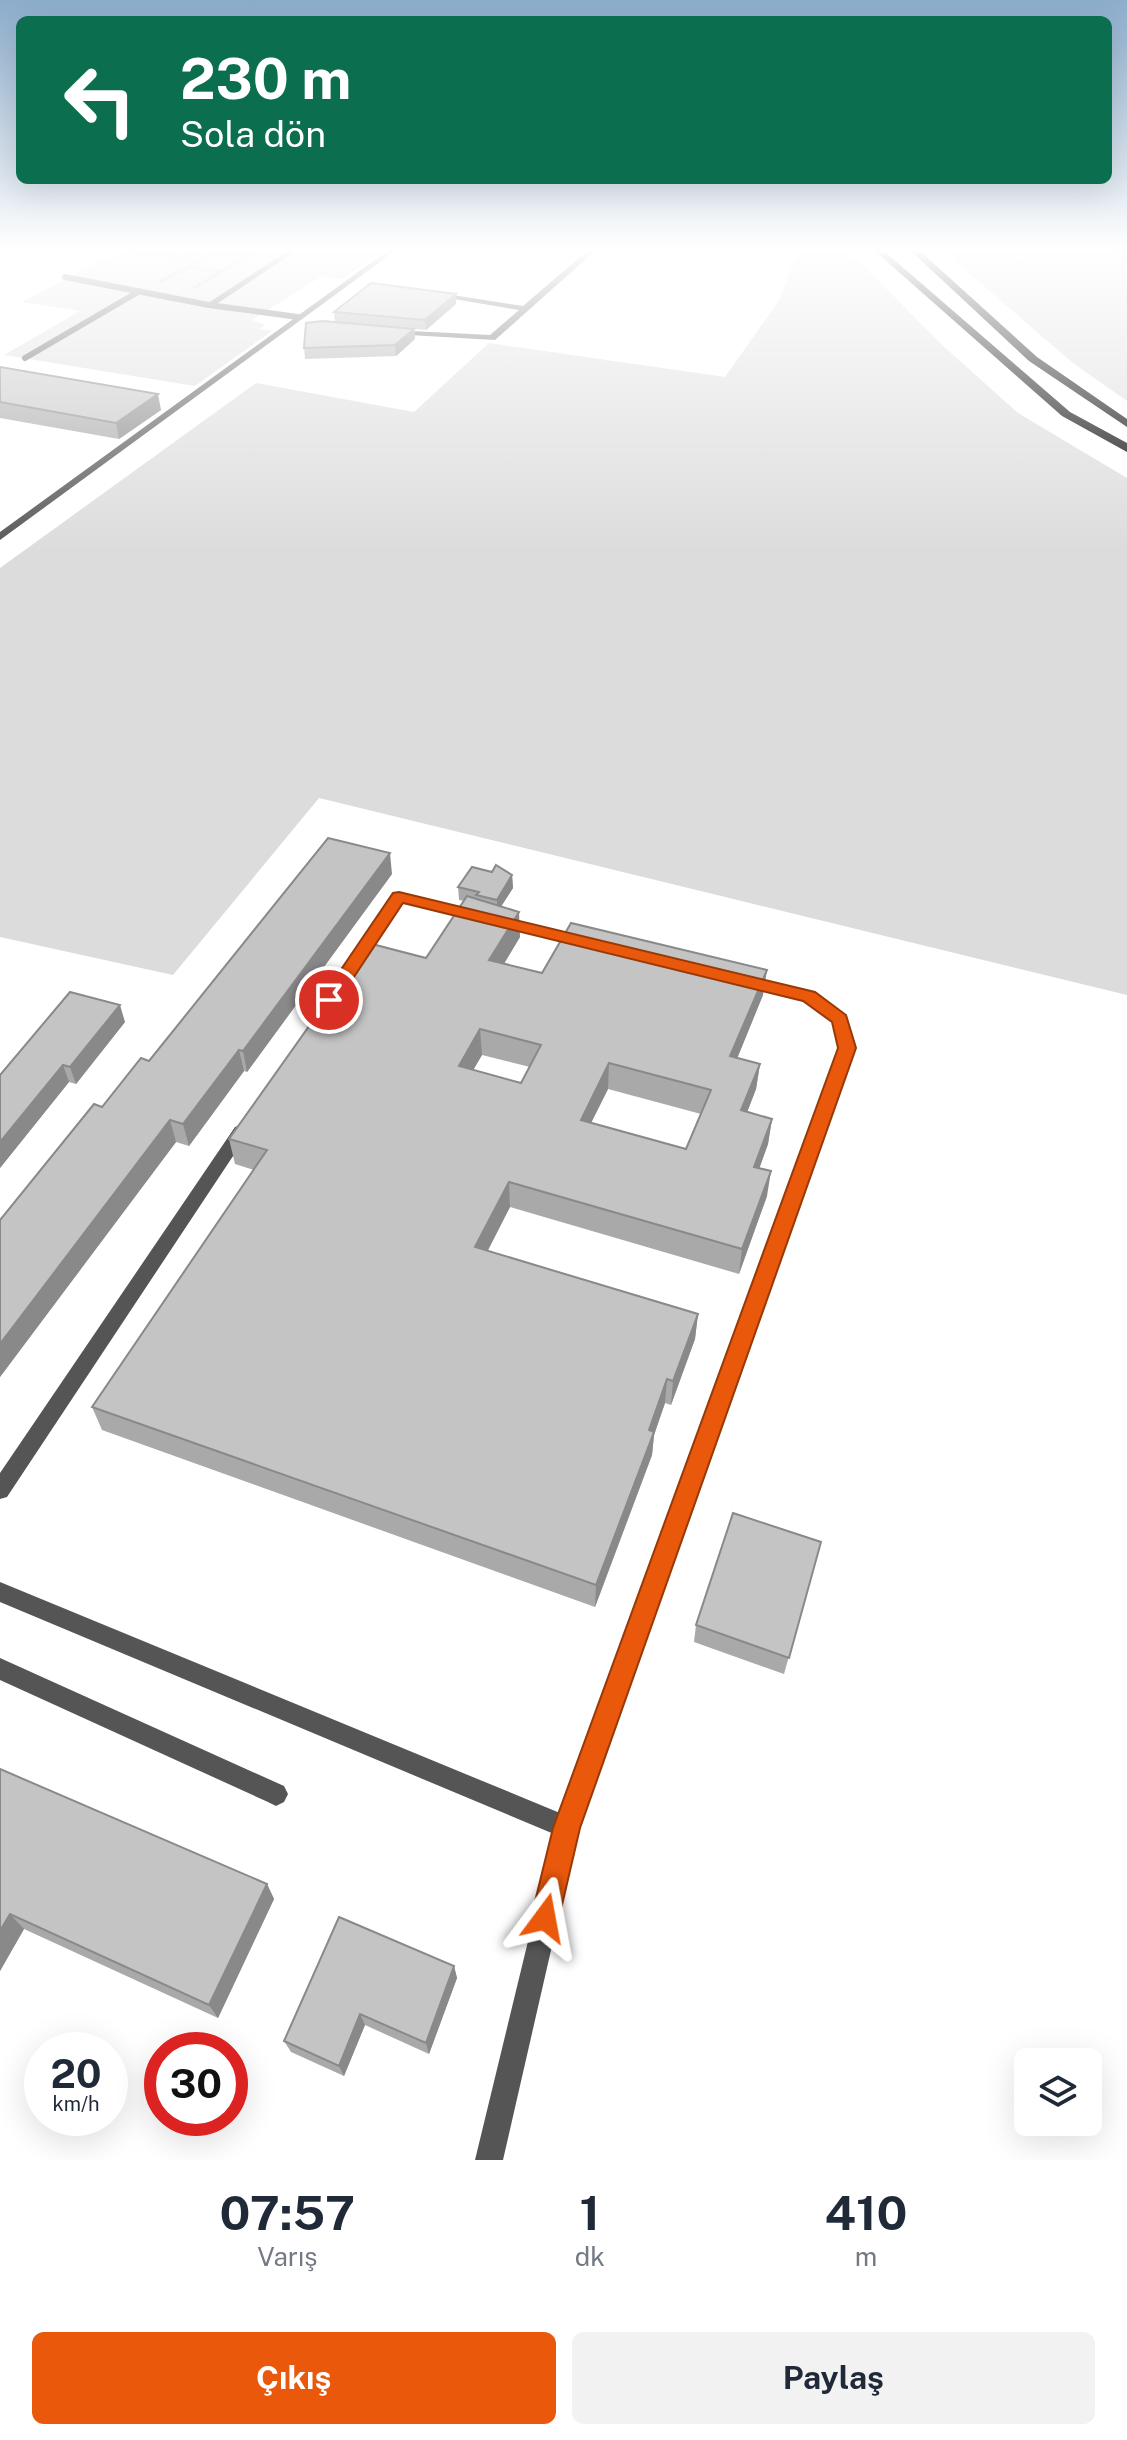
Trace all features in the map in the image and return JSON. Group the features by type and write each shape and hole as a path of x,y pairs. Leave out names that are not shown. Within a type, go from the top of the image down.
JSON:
{"main road":[{"path":"995,352 1066,414 1127,448"},
{"path":"1025,352 1127,424"}],"street":[{"path":"0,537 251,352"},
{"path":"328,1002 399,897 596,945"},
{"path":"489,2160 567,1828 847,1048 840,1019 809,996 733,978"},
{"path":"0,1490 248,1121"},
{"path":"0,1592 567,1828"},
{"path":"0,1669 276,1794"}],"lane":[{"path":"25,358 36,352"}],"shaded area":[{"path":"10,352 243,352 195,386 4,355"},
{"path":"479,352 550,352 725,377 743,352 950,352 1018,413 1127,478 1127,995 319,798 173,975 0,937 0,568 256,383 414,412"},
{"path":"1060,352 1127,352 1127,401"}],"building":[{"path":"0,367 158,394 116,423 0,402"},
{"path":"328,838 390,853 243,1051 239,1050 183,1124 170,1120 0,1344 0,1220 94,1104 102,1107 141,1058 149,1061"},
{"path":"496,865 512,875 497,900 458,887 472,867 492,872"},
{"path":"467,896 519,912 489,960 542,973 571,923 767,970 730,1056 760,1064 741,1110 772,1119 754,1167 771,1171 742,1249 509,1182 475,1247 698,1314 673,1381 667,1379 649,1430 654,1432 596,1585 92,1407 267,1150 229,1139 368,943 426,958","holes":["480,1029 541,1045 521,1083 459,1066","609,1063 711,1090 686,1149 581,1120"]},
{"path":"70,992 120,1005 70,1067 63,1065 0,1142 0,1075"},
{"path":"733,1513 821,1542 789,1658 696,1625"},
{"path":"0,1769 267,1884 209,2005 10,1914 0,1931"},
{"path":"339,1917 454,1966 426,2043 360,2014 339,2066 284,2041"}],"route":[{"path":"329,1000 399,897 809,996 840,1019 847,1048 567,1828 545,1918"}]}
